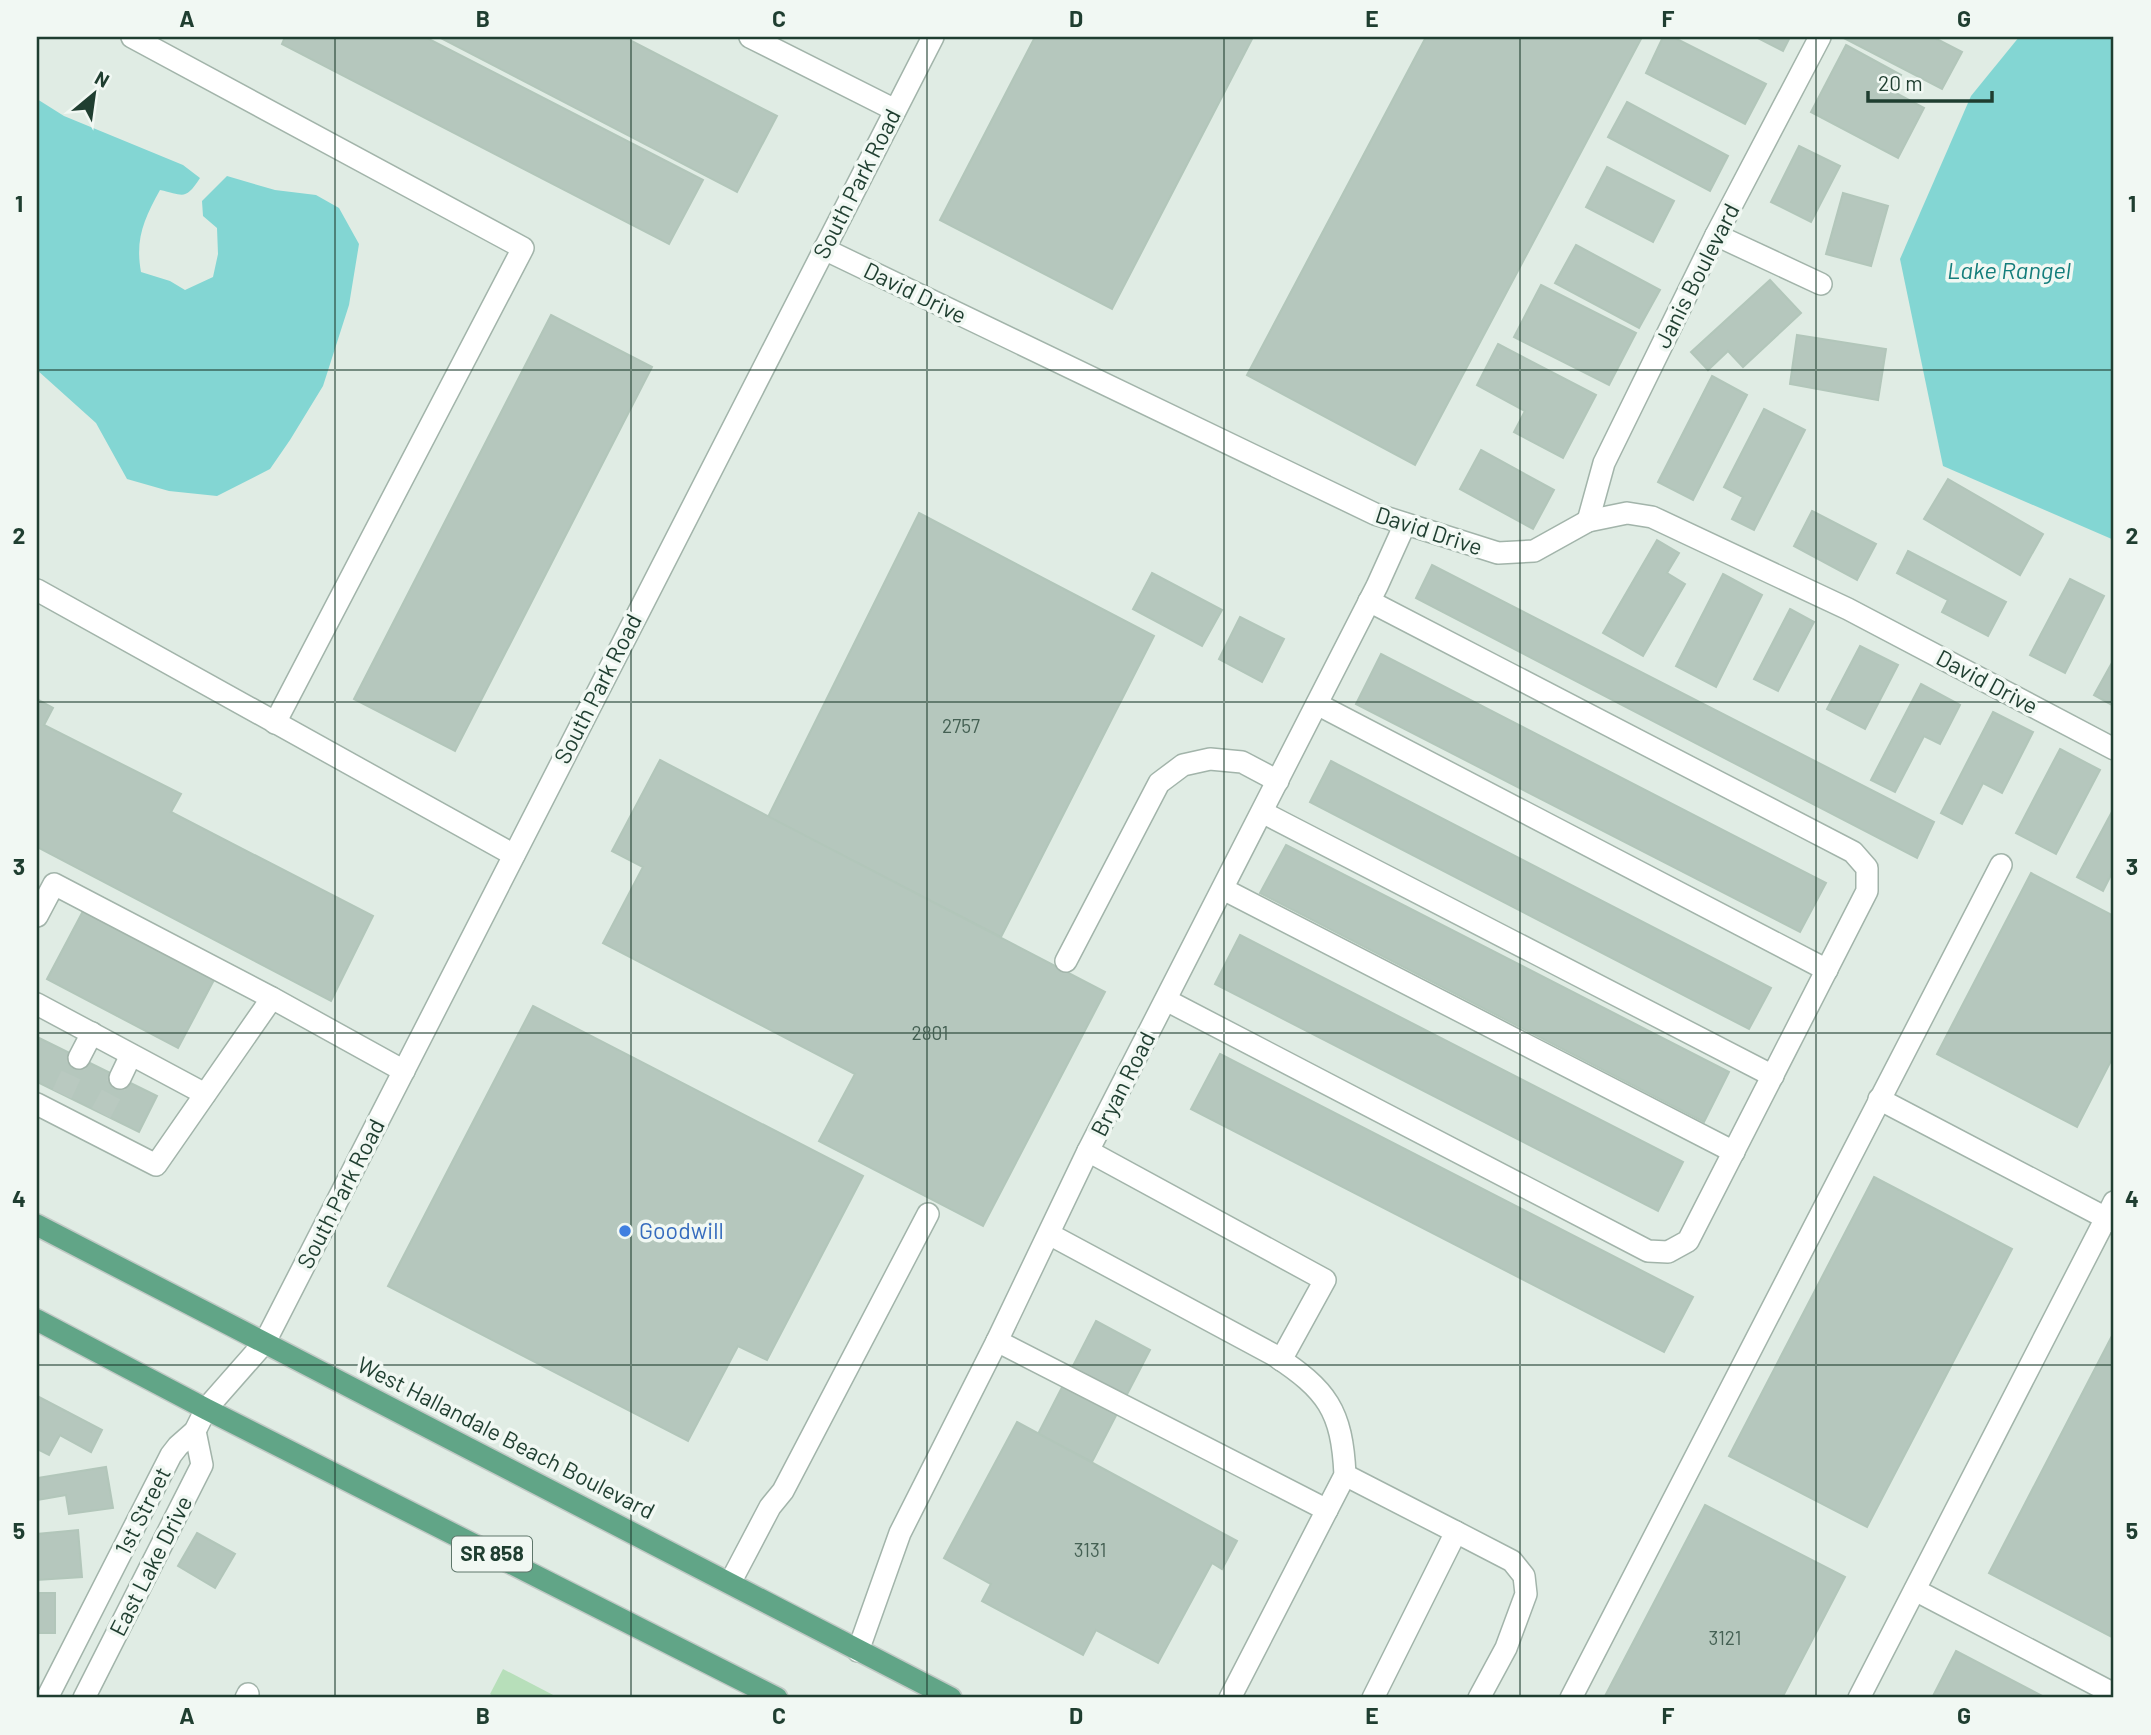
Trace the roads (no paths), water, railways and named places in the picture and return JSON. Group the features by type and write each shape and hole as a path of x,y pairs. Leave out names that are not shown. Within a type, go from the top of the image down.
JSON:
{"main road":[{"name":"West Hallandale Beach Boulevard","path":"37,1225 951,1698"},
{"name":"SR 858","path":"37,1320 206,1409 777,1698"}],"street":[{"path":"132,37 523,248 275,723"},
{"path":"750,37 895,110"},
{"name":"South Park Road","path":"265,1342 933,37"},
{"name":"Janis Boulevard","path":"1588,521 1604,463 1716,235 1820,37"},
{"path":"1716,235 1821,284"},
{"name":"David Drive","path":"824,249 1375,514 1405,524 1498,553 1534,551 1588,521 1627,513 1652,517 1848,609 2114,749"},
{"name":"Bryan Road","path":"858,1651 900,1534 1088,1152 1262,813 1405,524"},
{"path":"37,590 513,855"},
{"path":"1166,1000 1648,1251 1668,1252 1688,1241 1827,970 1867,891 1867,868 1853,852 1369,601"},
{"path":"1317,704 1827,970"},
{"path":"1066,961 1159,783 1183,765 1210,758 1242,762 1278,781"},
{"path":"1262,813 1773,1076"},
{"path":"1571,1698 2000,865"},
{"path":"37,916 54,884 272,998 404,1071"},
{"path":"1223,889 1734,1152"},
{"path":"50,1103 96,1123 156,1164 272,998"},
{"path":"40,1014 92,1033 205,1094"},
{"path":"79,1058 92,1033"},
{"path":"120,1078 131,1055"},
{"path":"1859,1698 2111,1214 1879,1099"},
{"path":"1088,1152 1325,1280 1281,1360"},
{"path":"730,1583 770,1507 783,1492 928,1214"},
{"path":"1049,1234 1281,1360 1303,1374 1321,1393 1335,1414 1344,1443 1345,1475 1230,1698"},
{"path":"997,1341 1327,1510"},
{"name":"1st Street","path":"47,1698 171,1455 195,1431 206,1409 265,1342"},
{"name":"East Lake Drive","path":"84,1698 202,1465 195,1431"},
{"path":"1345,1475 1512,1561 1524,1576 1526,1594 1506,1648 1479,1698"},
{"path":"1373,1698 1456,1531"},
{"path":"1915,1590 2114,1694"}],"water":[{"name":"Lake Rangel","path":"2019,37 2114,37 2114,540 1943,466 1900,259 1971,96"},
{"path":"37,99 64,116 183,165 200,178 187,193 160,190 149,210 140,239 141,272 170,281 185,290 213,277 218,254 217,228 203,216 202,201 227,176 275,190 316,195 339,208 359,244 349,305 323,386 270,469 217,496 169,491 127,479 96,423 37,370"}],"tunnel":[{"path":"62,1094 79,1058"},
{"path":"101,1113 120,1078"}],"place":[{"name":"Goodwill","path":"625,1231"}]}
